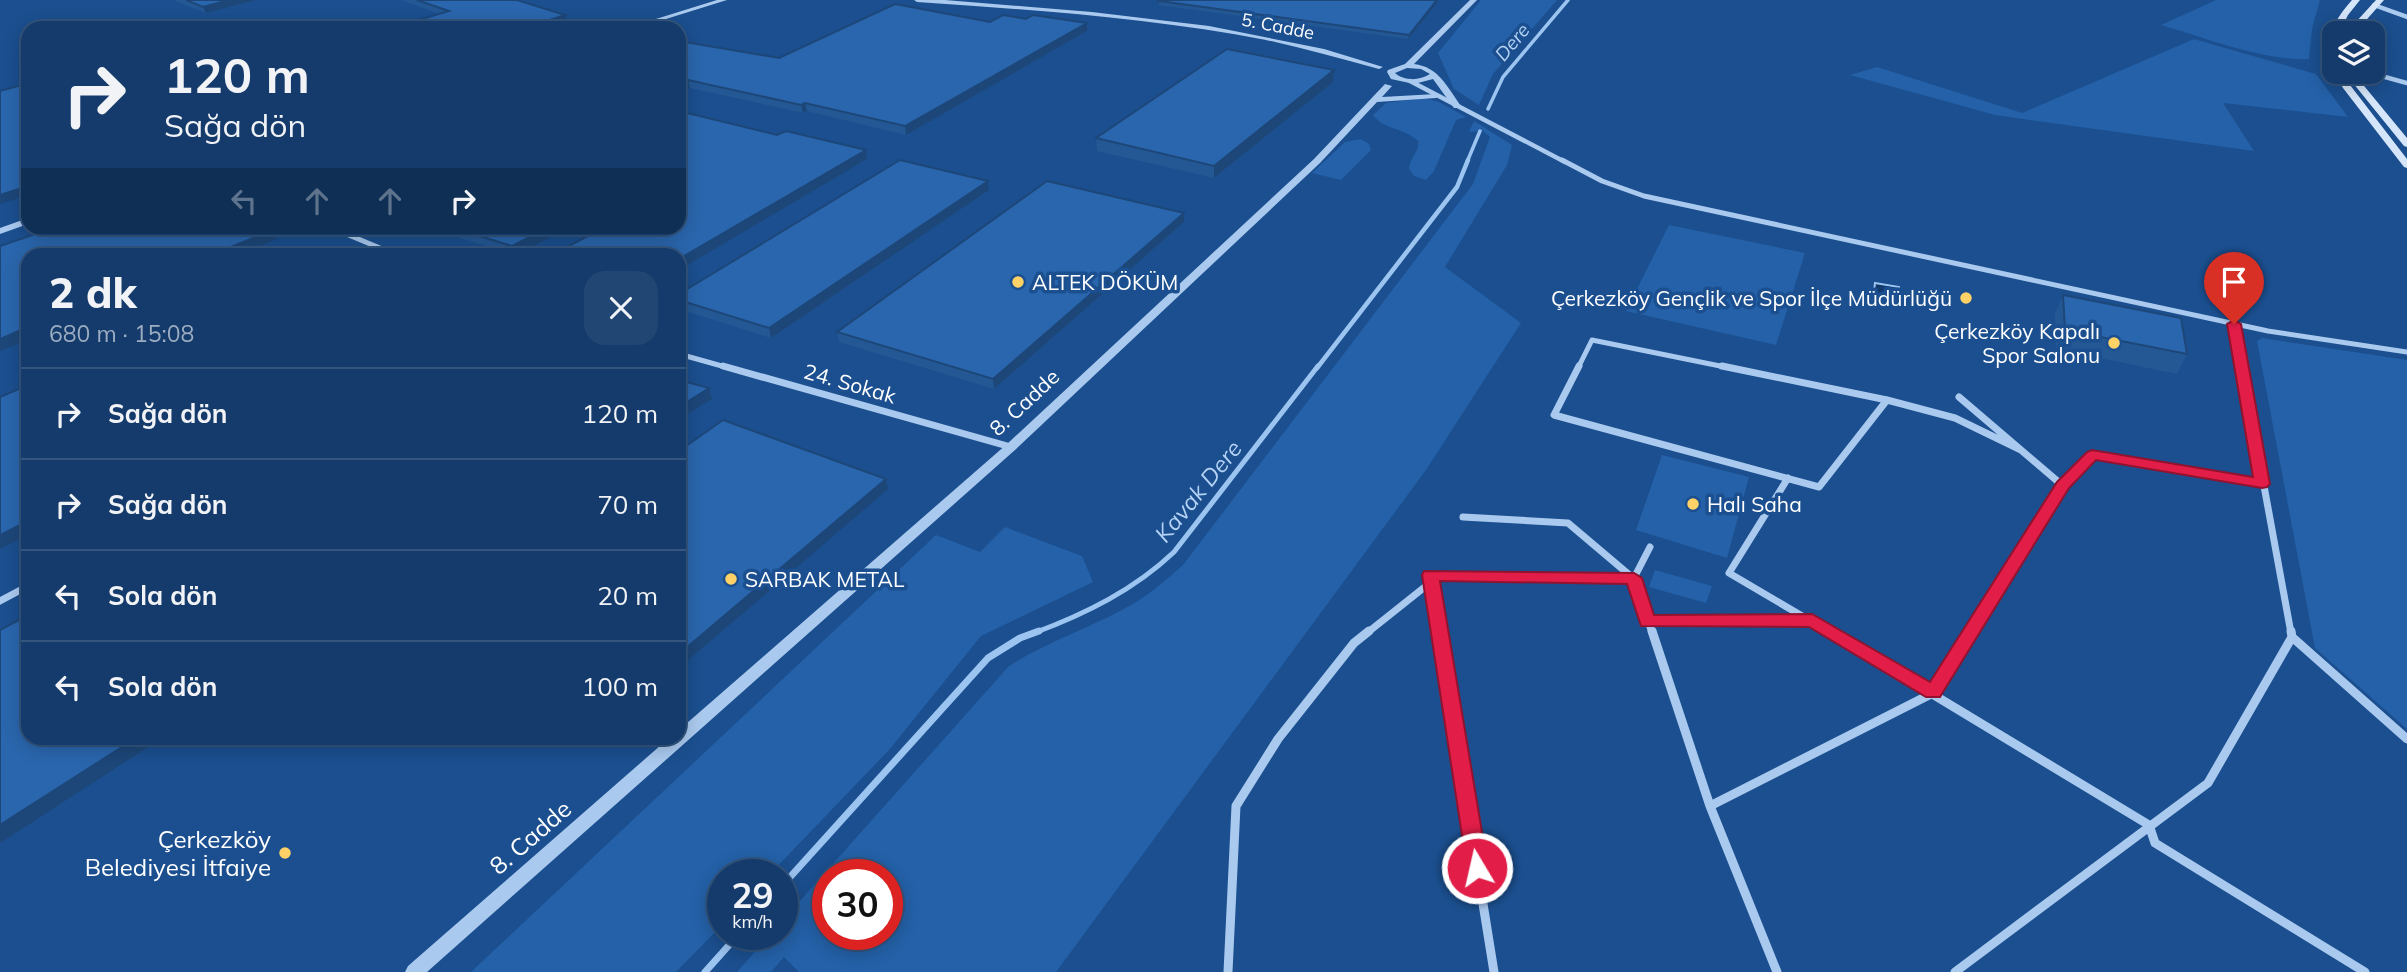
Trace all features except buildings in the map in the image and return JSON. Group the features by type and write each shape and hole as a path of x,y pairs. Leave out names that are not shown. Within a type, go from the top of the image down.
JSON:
{"main road":[{"path":"2340,21 2356,0"},
{"path":"2364,21 2377,3"},
{"path":"2345,84 2407,165"},
{"path":"2358,84 2407,144"}],"street":[{"path":"654,21 724,0"},
{"name":"5. Cadde","path":"918,0 1069,11 1272,38 1380,67 1392,76"},
{"path":"1392,76 1407,66 1474,0"},
{"path":"2377,3 2407,16"},
{"path":"1421,52 1430,62 1432,73 1457,106"},
{"path":"1407,66 1432,73"},
{"path":"1410,81 1426,80 1432,73"},
{"path":"1392,76 1410,81 1602,181 1644,196 2234,324 2407,352"},
{"name":"8. Cadde","path":"686,733 1011,447 1317,161 1375,100 1392,76"},
{"path":"2385,77 2407,83"},
{"path":"1375,100 1436,96"},
{"path":"0,231 21,224"},
{"path":"349,235 381,248"},
{"path":"2234,324 2292,637 2407,739"},
{"path":"1887,400 1819,487 1554,415 1592,341 1887,400 1955,418 2021,450"},
{"name":"24. Sokak","path":"686,356 1011,447"},
{"path":"1959,397 2062,485"},
{"path":"1710,806 1933,692 2062,485 2092,455 2262,484"},
{"path":"1788,478 1729,573 1933,692 2149,825 2155,843 2365,972"},
{"path":"1463,517 1568,523 1634,578 1710,806 1777,972"},
{"path":"1634,578 1650,547"},
{"path":"1494,972 1430,575 1634,578"},
{"path":"1228,972 1236,806 1278,739 1354,643 1432,582"},
{"path":"0,601 21,590"},
{"path":"1647,621 1812,620"},
{"path":"1955,972 2208,783 2292,637"},
{"name":"8. Cadde","path":"414,972 672,745"}],"shaded area":[{"path":"1481,0 1557,0 1493,74 1479,105 1454,89 1438,53"},
{"path":"2216,0 2320,0 2312,29 2309,59 2254,53 2161,25"},
{"path":"2194,39 2316,74 2348,117 2223,103 2254,151 1995,115 1850,75 1877,67 2022,113"},
{"path":"1423,98 1439,102 1466,117 1456,120 1434,171 1426,180 1414,176 1409,169 1418,141 1407,133 1382,123 1373,115 1386,103"},
{"path":"1474,121 1512,145 1507,165 1445,267 1521,323 1426,470 1056,972 799,972 784,957 771,972 737,972 757,950 798,950 798,903 812,887 812,950 903,950 903,859 837,859 1009,666 1036,650 1130,606 1183,565 1473,184 1490,137 1483,131 1469,132"},
{"path":"1361,139 1369,144 1371,150 1341,180 1312,173 1345,142"},
{"path":"1669,225 1805,253 1776,345 1626,311"},
{"path":"1875,283 1899,287 1897,305 1873,300"},
{"path":"2262,338 2407,360 2407,729 2315,648 2257,341"},
{"name":"Halı Saha","path":"1662,455 1749,477 1727,558 1636,530"},
{"path":"1005,527 1082,556 1093,582 981,636 889,750 784,859 707,859 707,940 676,972 471,972 936,535 980,552"},
{"path":"1655,570 1712,586 1706,603 1649,587"}],"waterway":[{"name":"Dere","path":"1488,109 1503,77 1568,0"},
{"name":"Kavak Dere","path":"1467,162 1480,131"},
{"name":"Kavak Dere","path":"1317,368 1457,187 1468,160"},
{"name":"Kavak Dere","path":"1034,633 1108,600 1159,566 1174,552 1318,366"},
{"name":"Kavak Dere","path":"798,868 988,658 1020,638 1039,631"},
{"name":"Kavak Dere","path":"705,972 725,950"}],"place":[{"name":"ALTEK DÖKÜM","path":"1018,282"},
{"name":"Çerkezköy Gençlik ve Spor İlçe Müdürlüğü","path":"1966,298"},
{"name":"Çerkezköy Kapalı Spor Salonu","path":"2114,343"},
{"name":"Halı Saha","path":"1693,504"},
{"name":"SARBAK METAL","path":"731,579"},
{"name":"Çerkezköy Belediyesi İtfaiye","path":"285,853"}],"route":[{"path":"1477,868 1430,575 1634,578 1647,621 1812,620 1933,692 2062,485 2092,455 2262,484 2234,324"}]}
